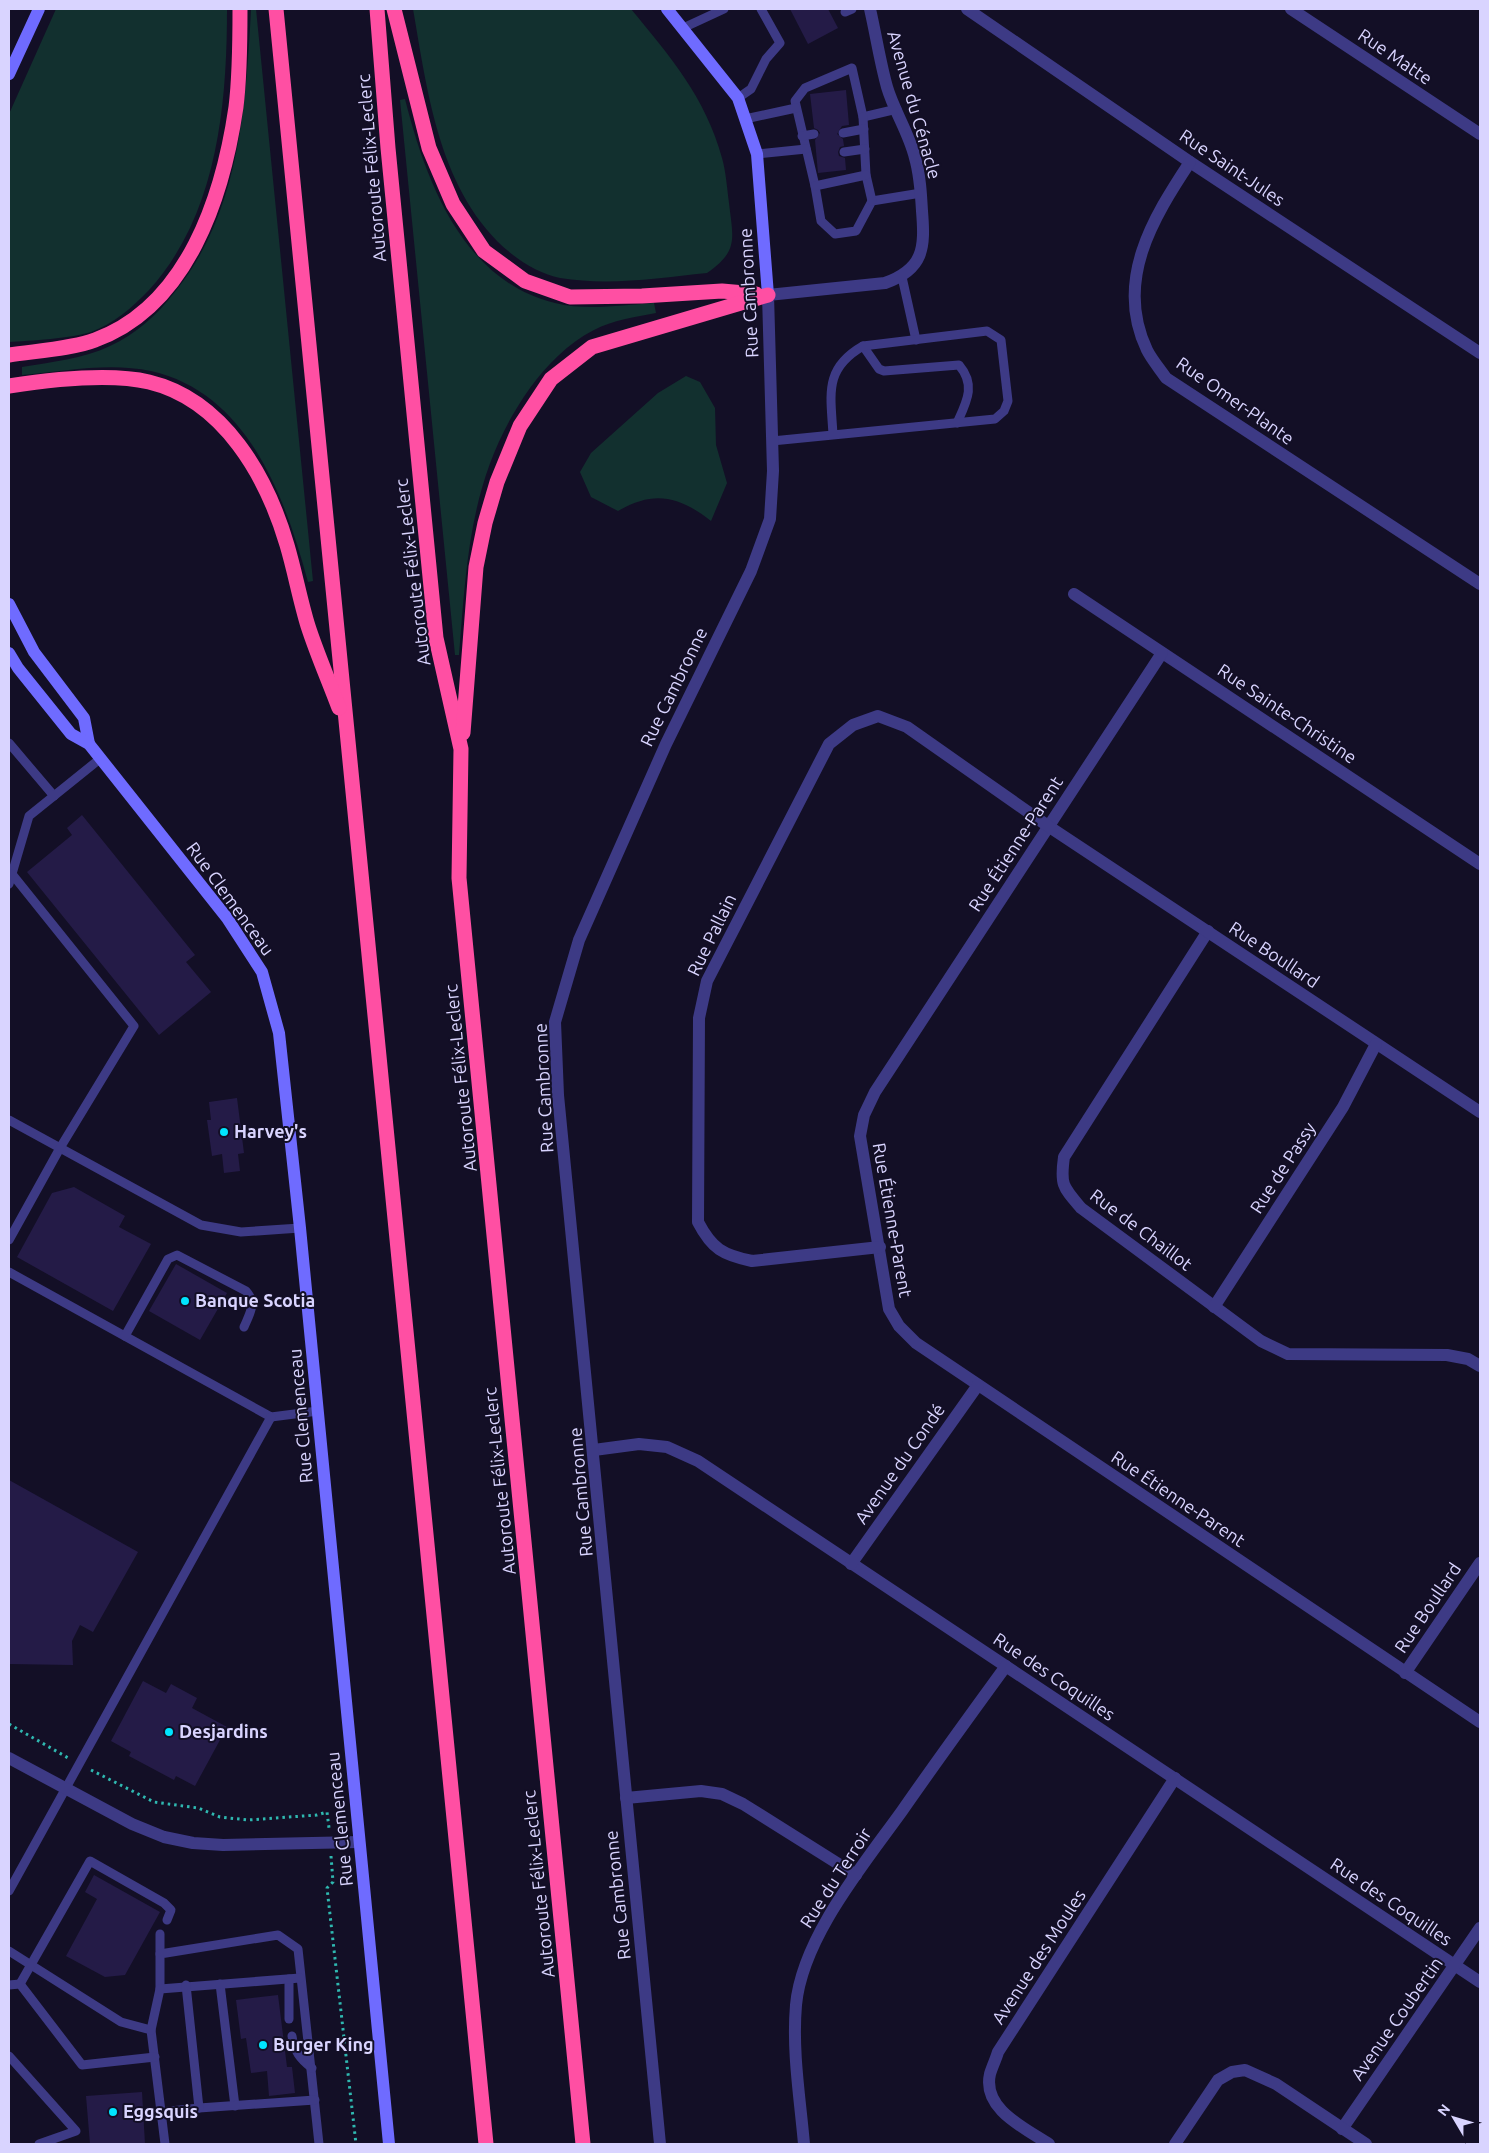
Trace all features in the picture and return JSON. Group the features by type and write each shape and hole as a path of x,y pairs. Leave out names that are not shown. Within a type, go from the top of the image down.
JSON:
{"highway":[{"path":"9,355 94,341 119,328 143,312 178,273 195,246 209,216 230,144 240,68 240,9"},
{"path":"276,9 486,2144"},
{"name":"Autoroute Félix-Leclerc","path":"377,9 389,158 436,638 461,749 460,878 584,2144"},
{"path":"394,9 429,148 453,204 484,251 525,280 570,297 722,292 768,295"},
{"path":"461,749 476,567 485,523 497,482 520,426 551,379 592,348 768,295"},
{"path":"9,386 42,381 102,379 149,382 183,394 217,419 259,474 274,508 287,544 308,626 346,727"}],"street":[{"path":"9,74 39,9"},
{"name":"Rue Cambronne","path":"660,2144 558,1095 555,1022 579,940 666,744 757,554 770,519 773,471 768,295 757,154 738,98 667,9"},
{"name":"Avenue du Cénacle","path":"870,9 888,88 915,158 921,193 924,237 921,254 913,268 902,277"},
{"name":"Rue Saint-Jules","path":"966,9 1190,162 1480,353"},
{"name":"Rue Matte","path":"1291,9 1480,134"},
{"name":"Rue Omer-Plante","path":"1190,162 1164,201 1147,232 1137,271 1136,312 1147,349 1166,378 1480,584"},
{"path":"768,295 885,283 902,277"},
{"name":"Rue Sainte-Christine","path":"1074,594 1480,864"},
{"name":"Rue Clemenceau","path":"9,604 34,652 84,718 89,744"},
{"name":"Rue Clemenceau","path":"9,653 18,668 72,734 89,744 101,758 227,918 262,972 279,1033 300,1228 389,2144"},
{"name":"Rue Étienne-Parent","path":"1162,653 876,1092 864,1115 860,1136 889,1309 899,1326 916,1343 1480,1722"},
{"name":"Rue Pallain","path":"880,1248 752,1261 732,1256 718,1249 707,1239 698,1222 699,1018 707,980 829,744 853,725 878,716 907,727 1048,826"},
{"name":"Rue Boullard","path":"1048,826 1480,1112"},
{"name":"Rue de Chaillot","path":"1208,931 1064,1157 1061,1180 1068,1194 1080,1208 1214,1307 1261,1341 1288,1354 1447,1355 1468,1359 1480,1366"},
{"name":"Rue de Passy","path":"1214,1307 1343,1107 1376,1044"},
{"name":"Avenue du Condé","path":"851,1564 978,1385"},
{"name":"Rue des Coquilles","path":"594,1450 639,1444 667,1447 698,1461 1480,1982"},
{"name":"Rue Boullard","path":"1405,1673 1480,1563"},
{"name":"Rue du Terroir","path":"804,2144 796,2057 796,2004 805,1965 824,1924 856,1875 1006,1666"},
{"path":"9,1758 132,1824 164,1837 193,1844 359,1842"},
{"name":"Avenue des Moules","path":"1049,2144 1008,2117 990,2096 990,2076 998,2052 1175,1778"},
{"path":"626,1798 701,1791 722,1794 743,1804 856,1875"},
{"name":"Avenue Coubertin","path":"1342,2128 1480,1928"},
{"path":"1175,2144 1218,2080 1232,2072 1244,2070 1276,2084 1366,2144"}],"lane":[{"path":"684,28 724,9"},
{"path":"738,98 751,89 766,59 780,43 760,9"},
{"path":"852,68 863,117 866,175 872,201 856,231 835,234 821,221 810,154 802,136 796,108 795,101 805,88 852,68"},
{"path":"745,118 796,108"},
{"path":"863,117 896,109"},
{"path":"843,133 864,129"},
{"path":"802,136 814,134"},
{"path":"844,152 865,149"},
{"path":"757,154 810,154"},
{"path":"815,186 866,175"},
{"path":"872,201 921,193"},
{"path":"902,277 916,340"},
{"path":"772,441 957,423 995,419 1004,411 1008,402 1001,340 987,331 863,346 850,354 835,371 830,385 833,435"},
{"path":"863,346 879,369 884,371 958,364 967,375 968,399 957,423"},
{"path":"9,743 54,796"},
{"path":"9,884 29,816 101,758"},
{"path":"9,1240 60,1148 134,1026 12,874"},
{"path":"9,1120 201,1226 241,1232 300,1228"},
{"path":"125,1336 168,1259 177,1256 246,1290 251,1297 253,1305 244,1327"},
{"path":"9,1272 271,1417 318,1411"},
{"path":"9,1891 271,1417"},
{"path":"20,1984 90,1862 164,1904 171,1910 167,1920"},
{"path":"160,1934 160,1988 150,2030 165,2144"},
{"path":"160,1954 278,1935 298,1949 319,2144"},
{"path":"9,1951 121,2022 150,2030"},
{"path":"160,1988 300,1978"},
{"path":"289,1979 289,2019"},
{"path":"9,1984 20,1984"},
{"path":"20,1984 82,2065 155,2057"},
{"path":"220,1984 235,2106"},
{"path":"186,1985 199,2108"},
{"path":"292,2036 294,2048 312,2068"},
{"path":"9,2056 76,2131 39,2144"},
{"path":"161,2112 315,2100"}],"path":[{"path":"9,1724 80,1764 154,1802 198,1808 220,1817 248,1820 316,1815 327,1812 333,1882 327,1888 356,2144"}],"green space":[{"path":"56,9 227,9 224,83 220,121 204,194 190,228 172,260 149,290 122,314 91,332 63,338 9,342 9,114"},
{"path":"251,9 256,9 313,581 308,582 299,549 274,484 257,453 237,425 213,401 185,383 151,371 135,368 103,367 22,375 22,367 67,360 89,354 129,336 160,309 196,262 213,229 226,194 235,158 246,84"},
{"path":"413,9 631,9 685,78 715,136 722,158 732,226 732,243 724,258 707,273 634,280 597,281 554,277 535,269 513,255 488,231 469,204 453,174 441,142 432,109"},
{"path":"405,99 424,163 437,194 453,224 473,251 496,274 523,291 555,303 592,307 654,303 656,313 609,324 575,341 543,371 510,420 495,451 483,484 475,516 465,584 459,655 455,655 400,100"},
{"path":"686,376 700,382 715,408 716,445 727,483 711,521 677,501 655,498 643,500 618,511 591,497 580,472 591,453 658,393"}],"building":[{"path":"790,9 828,9 838,28 808,44"},
{"path":"846,90 849,125 842,126 837,134 843,139 844,146 840,147 838,152 839,156 845,158 846,170 818,173 815,140 820,133 814,128 810,94"},
{"path":"82,815 195,955 186,962 211,992 159,1035 27,872 72,835 67,828"},
{"path":"237,1098 244,1153 238,1154 240,1171 224,1173 222,1154 212,1156 207,1120 211,1120 209,1102"},
{"path":"74,1187 125,1216 119,1227 151,1244 113,1311 17,1257 52,1193"},
{"path":"176,1264 227,1293 200,1340 149,1311"},
{"path":"9,1480 138,1552 93,1632 80,1625 72,1641 73,1665 9,1664"},
{"path":"143,1681 166,1693 171,1684 197,1698 192,1708 227,1727 195,1786 176,1776 174,1780 129,1756 131,1752 111,1741"},
{"path":"94,1875 160,1912 125,1975 105,1977 66,1956 97,1899 85,1892"},
{"path":"278,1995 287,2067 292,2067 295,2093 269,2096 267,2071 251,2073 246,2038 241,2039 236,2000"},
{"path":"142,2092 145,2144 90,2144 86,2096"}],"place":[{"name":"Harvey's","path":"224,1132"},
{"name":"Banque Scotia","path":"185,1301"},
{"name":"Desjardins","path":"169,1732"},
{"name":"Burger King","path":"263,2045"},
{"name":"Eggsquis","path":"113,2112"}]}
